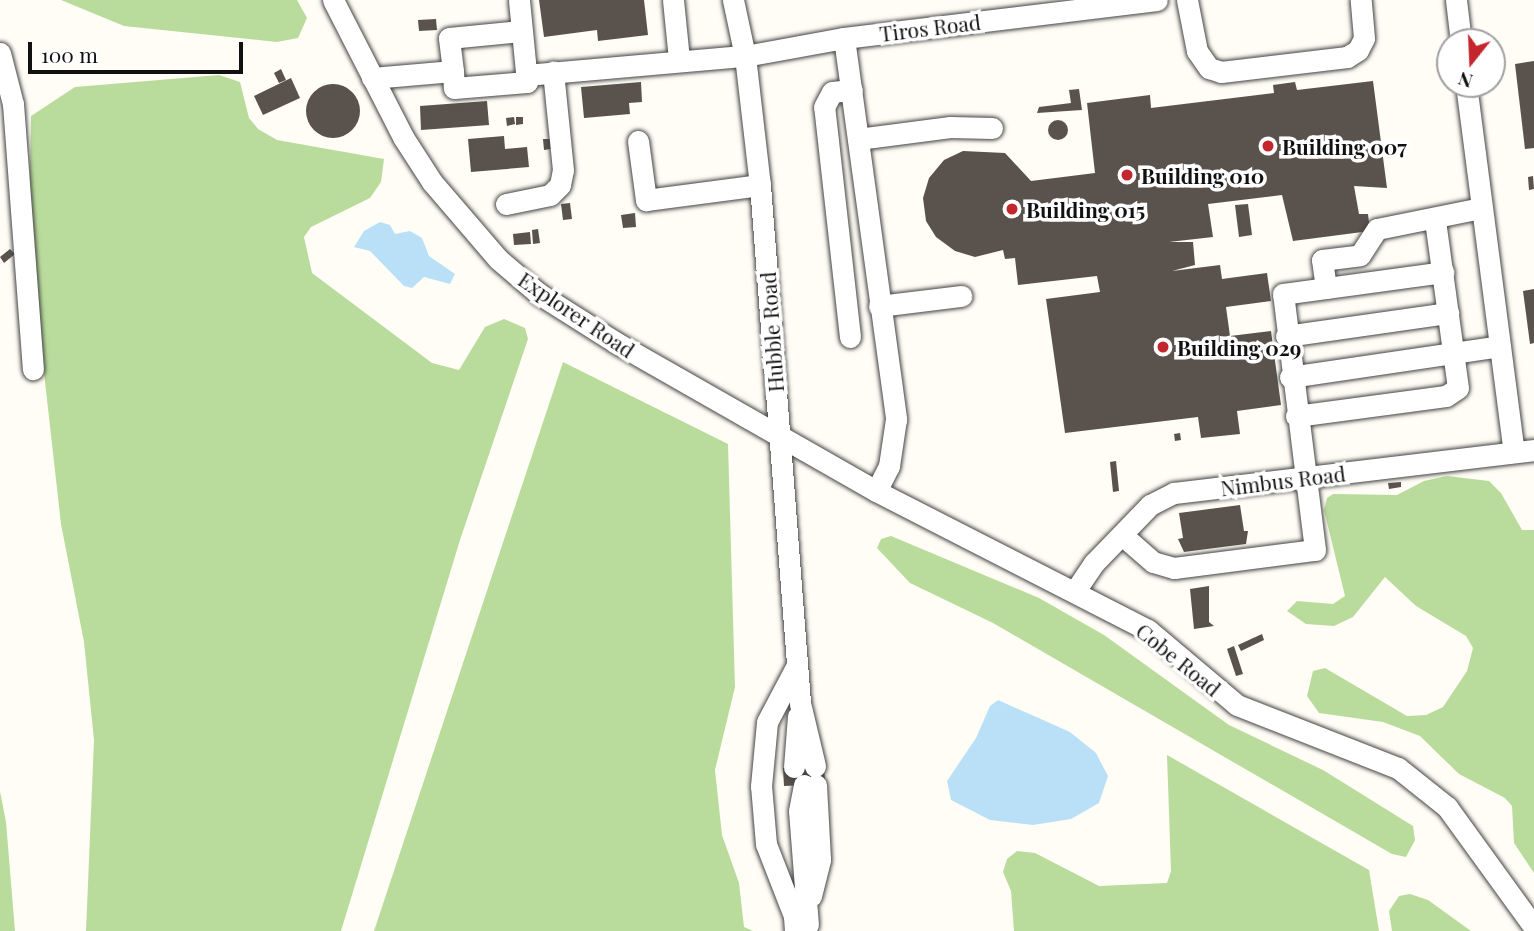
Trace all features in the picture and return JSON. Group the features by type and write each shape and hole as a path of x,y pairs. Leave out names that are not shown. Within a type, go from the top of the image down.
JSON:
{"street":[{"name":"Explorer Road","path":"333,0 372,78 432,182 498,259 570,315 779,436"},
{"path":"519,0 526,75"},
{"path":"673,0 679,59"},
{"name":"Hubble Road","path":"733,0 745,56 760,185 800,704 805,776 799,811 804,927"},
{"name":"Tiros Road","path":"453,71 454,88 527,82 526,75 679,59 745,56 844,38 1157,0"},
{"path":"1187,0 1200,58 1209,68 1221,72 1347,57 1358,50 1364,37 1361,0"},
{"path":"1456,0 1459,28"},
{"path":"372,78 453,71 449,38 521,32"},
{"path":"844,38 896,419 889,466 876,491"},
{"path":"0,53 13,104 33,369"},
{"path":"506,204 550,195 560,185 563,170 553,72"},
{"path":"850,337 824,107 832,92 852,90"},
{"path":"1468,98 1500,346 1524,451"},
{"path":"858,139 950,127 992,128"},
{"path":"638,141 646,200 760,185"},
{"path":"1326,288 1322,260 1360,255 1377,229 1435,220 1481,208"},
{"path":"1296,416 1453,394 1459,382 1435,220"},
{"path":"841,254 872,250"},
{"path":"1122,535 1153,562 1174,568 1315,550 1290,377 1283,294 1443,272"},
{"path":"879,306 961,296"},
{"path":"1286,336 1448,313"},
{"path":"1290,377 1500,346"},
{"name":"Cobe Road","path":"779,436 876,491 1149,630 1237,705 1371,755 1423,785 1467,832 1534,927"},
{"name":"Nimbus Road","path":"1075,591 1122,535 1160,498 1304,477 1524,451"},
{"path":"796,667 766,722 761,786 766,844 794,916 804,927"},
{"name":"Hubble Road","path":"800,704 797,726 820,859 804,927"}],"green space":[{"path":"61,0 297,0 307,18 298,38 277,42 124,26"},
{"path":"219,75 240,82 249,118 258,129 277,140 384,159 381,182 370,198 311,227 304,237 312,273 432,363 459,370 485,327 504,319 525,328 528,339 460,540 341,931 86,931 94,740 84,642 61,524 35,293 29,226 31,116 75,87"},
{"path":"563,362 728,444 735,687 715,770 722,835 739,883 744,927 753,931 374,931"},
{"path":"1447,476 1489,481 1501,493 1522,530 1534,530 1534,873 1514,843 1512,806 1505,798 1459,774 1420,736 1383,722 1319,713 1307,696 1313,671 1325,668 1407,716 1426,715 1443,707 1467,671 1473,648 1466,636 1416,606 1385,577 1353,617 1334,626 1306,624 1287,611 1297,601 1333,604 1345,596 1324,510 1327,498 1333,494 1397,495 1424,481"},
{"path":"891,536 1039,598 1104,635 1229,725 1323,770 1413,826 1415,840 1406,857 1392,854 993,623 910,583 877,548 881,539"},
{"path":"1167,755 1369,870 1379,931 1014,931 1011,891 1003,872 1007,859 1017,851 1035,853 1099,886 1167,883 1171,871"},
{"path":"0,791 6,822 15,931 0,931"},
{"path":"1410,894 1428,900 1471,931 1392,931 1389,911 1399,896"}],"water":[{"path":"380,222 390,225 395,234 410,231 422,238 429,256 455,274 450,284 424,277 412,288 404,286 370,251 354,247 364,231"},
{"path":"998,700 1070,732 1096,753 1108,776 1099,803 1071,819 1033,825 990,820 951,800 947,781 976,738 990,706"}],"building":[{"path":"539,0 644,0 648,35 598,41 597,30 544,37"},
{"path":"436,19 437,30 419,31 418,20"},
{"path":"1534,61 1534,148 1525,149 1515,64"},
{"path":"281,69 286,80 279,83 274,73"},
{"path":"291,78 300,98 263,115 254,96"},
{"path":"1373,81 1387,188 1354,186 1359,214 1368,214 1370,231 1293,241 1282,195 1208,204 1213,237 1169,242 1193,242 1195,265 1172,271 1220,265 1222,279 1267,273 1271,301 1226,307 1230,336 1271,331 1281,405 1237,411 1240,434 1201,438 1198,417 1065,433 1046,299 1100,292 1097,276 1018,285 1015,258 1005,259 1003,250 975,257 955,251 936,237 926,221 923,198 929,178 944,160 963,151 1005,153 1031,181 1095,173 1087,103 1150,95 1151,108 1274,93 1273,85 1295,82 1297,90"},
{"path":"641,82 642,102 629,103 630,114 584,118 581,87"},
{"path":"333,84 352,92 360,111 352,130 333,138 314,130 306,111 314,92"},
{"path":"1079,89 1082,110 1037,113 1039,107 1071,103 1069,90"},
{"path":"487,101 489,125 421,130 420,106"},
{"path":"514,117 515,124 507,126 506,118"},
{"path":"516,117 523,117 523,124 516,125"},
{"path":"1058,120 1065,123 1068,130 1065,137 1058,140 1051,137 1048,130 1051,123"},
{"path":"504,136 505,149 527,147 529,167 471,172 468,139"},
{"path":"543,139 551,139 551,149 544,150"},
{"path":"1533,176 1534,189 1529,190 1528,177"},
{"path":"570,203 572,219 563,220 561,204"},
{"path":"1248,204 1252,235 1239,237 1235,205"},
{"path":"635,213 636,227 623,228 621,215"},
{"path":"538,229 540,243 533,244 532,230"},
{"path":"530,232 531,244 514,245 513,234"},
{"path":"10,249 15,254 4,263 0,257"},
{"path":"1534,289 1534,343 1530,344 1523,291"},
{"path":"1180,433 1181,440 1175,441 1174,434"},
{"path":"1116,461 1119,491 1113,492 1110,462"},
{"path":"1401,482 1401,487 1389,489 1388,483"},
{"path":"1240,505 1244,531 1248,531 1246,544 1184,552 1178,539 1183,538 1179,513"},
{"path":"1209,586 1209,622 1214,626 1194,629 1190,589"},
{"path":"1262,634 1264,640 1241,651 1238,645"},
{"path":"1234,646 1243,674 1236,676 1227,649"},
{"path":"824,766 825,784 784,786 783,768"}],"place":[{"name":"Building 007","path":"1268,146"},
{"name":"Building 010","path":"1127,175"},
{"name":"Building 015","path":"1012,209"},
{"name":"Building 029","path":"1163,347"}]}
